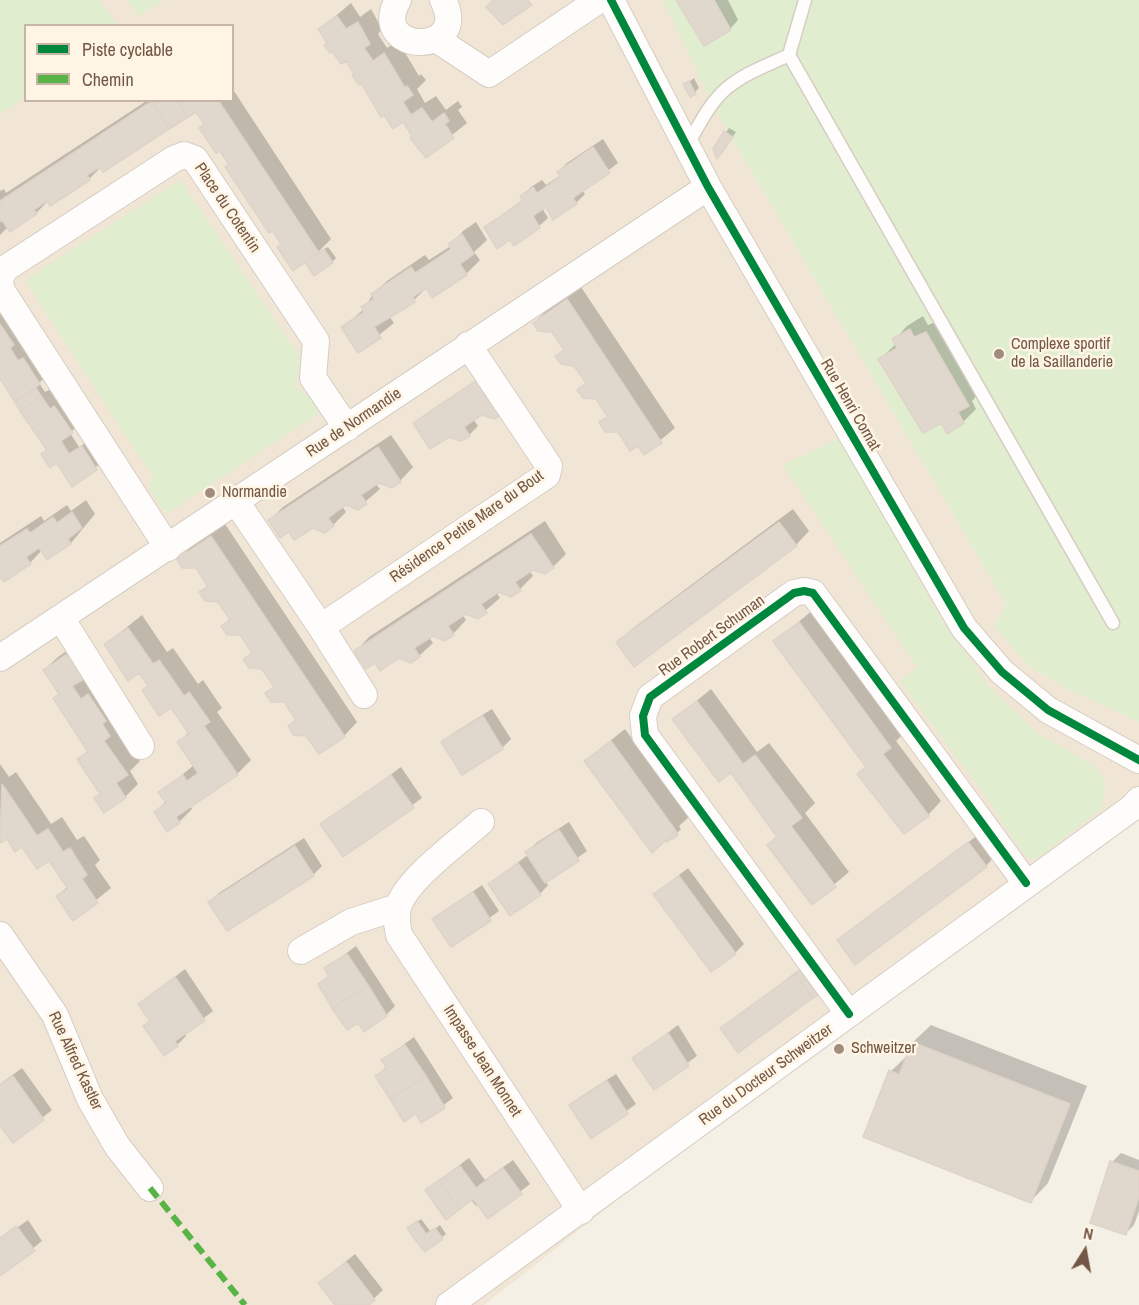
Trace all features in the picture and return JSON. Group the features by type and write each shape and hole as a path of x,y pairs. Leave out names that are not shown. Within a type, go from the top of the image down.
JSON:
{"street":[{"path":"398,0 393,19 401,36 418,44 436,39 442,33 448,17 443,0"},
{"path":"436,39 489,74 599,0"},
{"name":"Rue Henri Cornat","path":"611,0 708,187 964,628 1002,672 1048,710 1139,760"},
{"name":"Place du Cotentin","path":"168,548 2,291 0,280 6,268 174,159 184,155 195,159 316,341 313,378 346,428"},
{"name":"Rue de Normandie","path":"0,658 237,503 468,345 708,187"},
{"name":"Résidence Petite Mare du Bout","path":"321,627 547,475 549,466 468,345"},
{"path":"237,503 364,695"},
{"name":"Rue Robert Schuman","path":"849,1014 645,735 643,716 651,698 794,593 804,591 813,593 1026,883"},
{"path":"61,618 141,746"},
{"name":"Rue du Docteur Schweitzer","path":"449,1305 581,1212 1026,883 1133,807 1139,800"},
{"path":"302,951 351,922 398,907 403,896 415,882 481,822"},
{"name":"Impasse Jean Monnet","path":"398,907 396,921 399,935 581,1212"},
{"name":"Rue Alfred Kastler","path":"0,935 55,1016 90,1099 117,1146 150,1188"}],"lane":[{"path":"805,0 789,56 1113,623"},
{"path":"687,146 712,104 725,89 744,76 789,56"}],"shaded area":[{"path":"0,0 127,0 139,16 164,0 663,0 712,104 1006,604 994,626 1030,667 1068,689 1139,722 1139,789 484,1305 0,1305"}],"green space":[{"path":"0,0 99,0 117,24 24,24 24,99 0,114"},
{"path":"127,0 164,0 139,16"},
{"name":"Complexe sportif de la Saillanderie","path":"663,0 1139,0 1139,722 1068,689 1030,667 994,626 1006,604 712,104"},
{"path":"180,180 300,357 296,388 313,402 318,414 169,512 164,511 149,488 152,476 25,280"},
{"path":"840,438 939,616 990,688 1037,733 1095,766 1105,781 1105,796 1099,811 1036,859 1028,858 1021,851 982,791 900,681 917,667 783,465"}],"building":[{"path":"493,0 528,0 532,5 503,25 486,7"},
{"path":"676,0 714,0 731,30 704,46"},
{"path":"337,16 346,29 358,22 370,44 364,48 373,61 384,53 405,88 407,86 413,95 403,102 411,115 422,108 432,122 444,113 449,121 445,124 454,138 426,158 410,138 412,136 403,122 393,129 384,115 381,117 361,83 359,85 352,75 354,74 346,61 341,64 332,51 330,53 324,45 327,43 318,29"},
{"path":"689,81 696,94 690,97 683,84"},
{"path":"150,102 169,129 103,172 100,167 87,175 90,180 50,206 47,201 34,210 37,214 10,232 2,220 0,222 0,201"},
{"path":"153,102 178,102 188,117 169,129"},
{"path":"178,102 219,102 319,253 293,271 277,247 281,244 273,231 269,233 225,167 229,165 220,151 216,153 199,128 204,124 196,112 188,117"},
{"path":"724,131 733,137 717,159 713,149"},
{"path":"593,147 610,173 573,198 577,204 553,220 546,207 533,216 540,228 514,246 510,240 497,249 484,227 523,201 520,196 533,187 537,193 560,177 557,172"},
{"path":"462,234 474,254 460,264 467,275 432,298 426,288 413,297 415,302 374,327 381,338 358,353 341,327 364,312 361,307 374,299 371,294 411,267 415,273 451,249 448,244"},
{"path":"324,249 333,263 314,276 305,262"},
{"path":"567,299 662,443 644,455 638,446 630,451 618,432 605,432 599,422 608,417 596,399 583,398 577,390 586,383 574,366 561,364 555,356 564,350 552,332 538,331 533,323"},
{"path":"0,324 14,345 10,348 18,361 23,358 40,384 15,402 0,379"},
{"path":"910,329 914,337 926,332 969,406 958,412 964,423 947,434 941,423 923,433 878,359 897,348 892,339"},
{"path":"480,378 503,414 494,419 482,415 464,427 470,436 461,441 449,437 430,449 413,423"},
{"path":"36,388 41,396 20,411 15,402"},
{"path":"41,396 50,409 54,406 73,433 61,441 69,454 82,446 97,470 72,487 57,463 50,468 41,454 47,450 20,411"},
{"path":"378,447 401,482 392,488 379,483 361,495 367,504 358,510 346,505 328,518 334,526 325,533 313,528 294,540 289,532 280,538 268,520"},
{"path":"72,512 82,528 68,539 71,544 47,560 39,548 26,557 31,564 4,582 0,577 0,546 27,529 30,533 53,517 57,523"},
{"path":"779,522 797,546 634,667 616,642"},
{"path":"531,534 554,568 545,574 533,570 515,582 521,591 511,597 499,592 481,604 487,613 478,619 466,614 448,626 454,635 445,641 433,636 414,648 420,657 411,663 399,658 380,671 375,663 366,669 354,651"},
{"path":"211,536 345,737 319,754 306,736 293,735 288,726 296,720 284,702 271,702 265,693 274,687 262,669 249,668 243,659 252,653 240,635 227,635 221,626 230,620 218,602 205,601 199,592 208,587 196,568 182,568 177,559"},
{"path":"799,622 891,748 883,754 929,816 904,834 857,774 866,767 773,641"},
{"path":"128,628 153,664 159,660 184,696 189,692 210,722 204,726 238,775 176,817 180,823 167,832 154,812 166,803 158,792 183,775 187,781 198,773 177,742 189,734 171,708 159,716 142,690 148,686 139,673 128,681 104,644"},
{"path":"67,654 84,679 72,686 81,699 88,694 106,721 102,724 110,736 104,741 128,775 116,783 126,798 104,813 94,798 100,794 77,759 88,752 53,698 59,694 43,670"},
{"path":"697,701 743,764 755,755 802,818 791,826 836,887 812,905 767,845 777,837 731,773 719,782 672,719"},
{"path":"483,716 503,749 462,775 441,742"},
{"path":"611,741 676,831 652,853 584,761"},
{"path":"391,775 414,808 343,857 320,824"},
{"path":"2,784 37,836 48,829 63,852 70,848 87,875 82,879 98,903 73,921 56,896 68,889 49,861 37,869 22,847 15,852 7,839 1,843"},
{"path":"559,830 579,861 545,883 525,852"},
{"path":"676,831 678,835 667,842 666,840"},
{"path":"968,842 987,867 855,965 837,940"},
{"path":"295,846 314,876 227,931 208,902"},
{"path":"518,863 541,895 510,916 488,884"},
{"path":"679,876 736,954 711,972 653,894"},
{"path":"473,892 491,921 451,947 432,919"},
{"path":"347,954 368,985 332,1008 318,984 329,977 324,968"},
{"path":"800,970 818,995 813,998 795,974"},
{"path":"795,974 813,998 738,1053 720,1028"},
{"path":"175,977 205,1021 175,1041 178,1046 164,1056 143,1026 150,1021 138,1004"},
{"path":"368,985 387,1016 364,1032 358,1023 347,1030 332,1008"},
{"path":"668,1033 689,1066 654,1090 632,1058"},
{"path":"912,1042 1070,1104 1031,1203 863,1137 889,1070 899,1075"},
{"path":"405,1045 426,1076 390,1099 375,1076 387,1068 381,1060"},
{"path":"13,1076 44,1120 13,1143 0,1126 0,1085"},
{"path":"426,1076 445,1108 421,1123 416,1114 404,1122 390,1099"},
{"path":"607,1081 628,1114 591,1139 569,1105"},
{"path":"1110,1161 1139,1171 1139,1197 1126,1235 1090,1223"},
{"path":"460,1166 476,1188 503,1168 522,1194 488,1219 473,1199 460,1209 439,1180"},
{"path":"439,1180 460,1209 446,1220 425,1190"},
{"path":"417,1221 426,1234 416,1241 407,1228"},
{"path":"16,1226 18,1228 0,1241 0,1238"},
{"path":"18,1228 35,1251 0,1276 0,1241"},
{"path":"435,1228 443,1239 425,1252 416,1241"},
{"path":"346,1262 375,1300 369,1305 335,1305 318,1283"}],"marked path":[{"path":"150,1188 245,1305"}],"cycle path":[{"path":"611,0 708,187 964,628 1002,672 1048,710 1139,760"},
{"path":"849,1014 645,735 643,716 650,697 794,593 804,591 813,593 1026,883"}],"place":[{"name":"Complexe sportif de la Saillanderie","path":"999,354"},
{"name":"Normandie","path":"210,493"},
{"name":"Schweitzer","path":"839,1049"}]}
